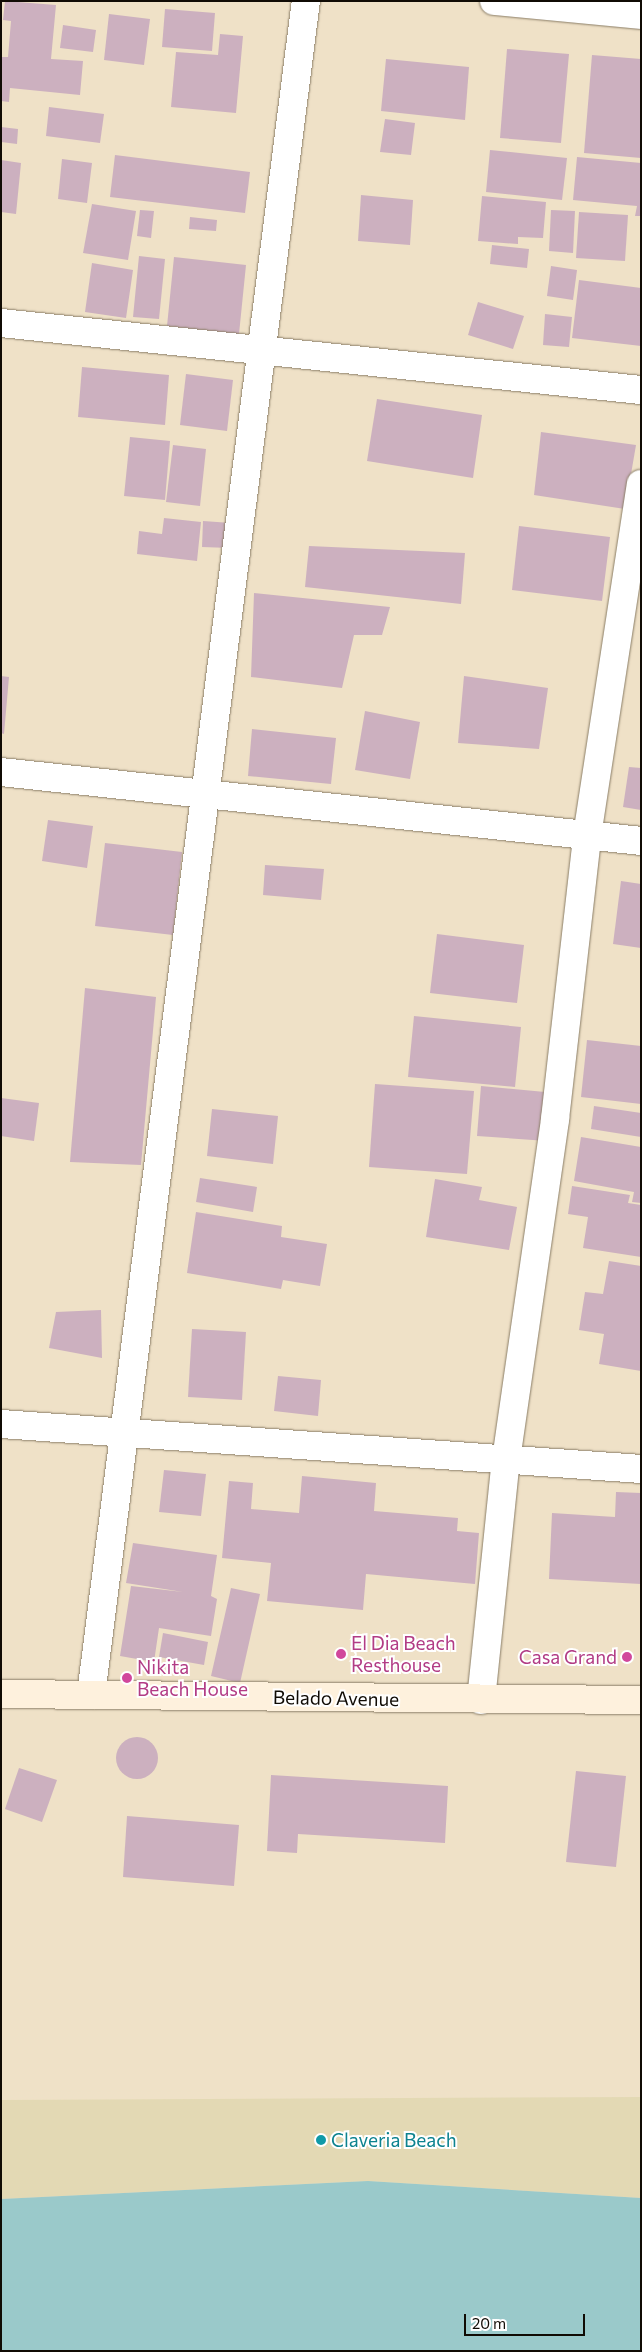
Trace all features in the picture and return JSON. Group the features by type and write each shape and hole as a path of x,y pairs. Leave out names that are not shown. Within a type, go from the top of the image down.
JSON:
{"street":[{"path":"92,1695 259,350 306,1"},
{"path":"494,1 641,15"},
{"path":"1,323 641,390"},
{"path":"481,1700 506,1460 555,1119 587,836 641,484"},
{"path":"1,772 205,792 641,842"},
{"path":"1,1424 124,1431 641,1469"},
{"name":"Belado Avenue","path":"1,1694 641,1700"}],"sand":[{"name":"Claveria Beach","path":"641,2097 641,2198 368,2181 1,2199 1,2100"}],"water":[{"path":"368,2181 641,2198 641,2351 1,2351 1,2199"}],"building":[{"path":"5,1 56,5 51,59 83,61 80,95 10,88 9,102 1,101 1,57 8,57 11,21 3,20"},
{"path":"165,9 215,13 212,51 162,47"},
{"path":"109,14 150,19 144,65 104,60"},
{"path":"63,25 96,30 93,52 60,48"},
{"path":"220,34 243,36 236,113 171,107 176,52 218,55"},
{"path":"507,49 569,54 561,143 500,138"},
{"path":"592,55 641,59 641,158 584,153"},
{"path":"386,59 469,67 465,120 381,111"},
{"path":"49,107 104,114 100,143 46,136"},
{"path":"385,119 415,123 411,155 380,152"},
{"path":"1,127 18,129 17,144 1,142"},
{"path":"490,150 567,158 562,200 486,192"},
{"path":"115,155 250,172 245,213 110,197"},
{"path":"577,157 641,163 641,216 635,216 637,206 573,200"},
{"path":"62,159 92,163 87,203 58,199"},
{"path":"1,160 21,163 16,214 1,212"},
{"path":"361,195 413,200 410,245 358,241"},
{"path":"482,196 546,202 543,238 518,237 518,244 478,241"},
{"path":"92,204 136,211 128,260 83,253"},
{"path":"140,210 154,211 151,238 137,236"},
{"path":"551,210 575,211 573,253 549,251"},
{"path":"579,212 628,215 625,261 576,258"},
{"path":"190,217 217,220 216,231 189,229"},
{"path":"492,245 529,249 527,268 490,264"},
{"path":"139,256 165,259 159,319 133,317"},
{"path":"174,257 246,265 239,334 167,326"},
{"path":"92,263 133,270 126,318 85,312"},
{"path":"551,266 577,270 573,300 547,296"},
{"path":"579,280 641,288 641,346 572,338"},
{"path":"478,302 524,316 513,349 468,335"},
{"path":"545,314 572,317 569,347 543,345"},
{"path":"82,367 169,375 165,425 78,417"},
{"path":"186,374 233,380 227,431 180,425"},
{"path":"377,399 482,415 473,478 367,461"},
{"path":"541,432 636,445 625,509 534,495"},
{"path":"130,437 170,441 165,500 124,496"},
{"path":"173,445 206,449 200,506 166,502"},
{"path":"164,518 201,522 197,561 137,554 139,531 162,534"},
{"path":"203,521 231,523 230,548 202,547"},
{"path":"519,526 610,537 602,601 512,590"},
{"path":"309,546 465,553 461,604 305,587"},
{"path":"254,593 390,607 382,635 354,635 342,688 251,677"},
{"path":"1,676 9,677 4,734 1,733"},
{"path":"464,676 548,688 539,749 458,743"},
{"path":"365,711 420,722 410,779 355,770"},
{"path":"252,729 336,738 331,784 248,776"},
{"path":"629,767 641,768 641,810 623,807"},
{"path":"48,820 93,826 87,868 42,861"},
{"path":"105,843 182,852 173,935 95,926"},
{"path":"265,865 324,869 321,900 263,895"},
{"path":"621,881 641,884 641,948 613,944"},
{"path":"437,934 524,945 517,1003 430,993"},
{"path":"85,988 156,997 141,1165 70,1162"},
{"path":"414,1016 521,1027 515,1087 408,1077"},
{"path":"587,1040 641,1046 641,1104 581,1097"},
{"path":"375,1084 474,1091 467,1174 369,1167"},
{"path":"481,1086 545,1092 547,1141 477,1136"},
{"path":"1,1098 39,1103 34,1141 1,1136"},
{"path":"594,1106 641,1113 641,1137 591,1129"},
{"path":"212,1109 278,1116 273,1164 207,1156"},
{"path":"581,1137 641,1147 641,1203 632,1202 634,1192 574,1181"},
{"path":"200,1178 257,1187 253,1212 196,1202"},
{"path":"435,1179 482,1187 479,1200 517,1207 509,1250 426,1237"},
{"path":"572,1186 630,1195 628,1203 641,1205 641,1257 583,1248 588,1217 568,1214"},
{"path":"196,1212 282,1226 281,1237 327,1244 320,1286 283,1280 281,1289 187,1273"},
{"path":"609,1261 641,1266 641,1371 599,1364 604,1334 579,1330 585,1292 603,1294"},
{"path":"101,1310 102,1358 49,1348 56,1312"},
{"path":"192,1329 246,1332 242,1400 188,1397"},
{"path":"278,1376 321,1380 318,1416 274,1411"},
{"path":"164,1470 206,1474 201,1516 159,1512"},
{"path":"302,1476 376,1483 374,1511 458,1518 457,1531 479,1533 475,1584 366,1574 363,1610 267,1601 271,1563 222,1558 229,1481 253,1483 251,1509 299,1513"},
{"path":"616,1492 641,1493 641,1584 549,1579 552,1513 615,1517"},
{"path":"133,1543 217,1555 211,1596 217,1599 211,1636 159,1628 154,1662 120,1656 131,1586 183,1592 126,1583"},
{"path":"231,1588 260,1594 240,1683 211,1676"},
{"path":"163,1633 208,1642 204,1665 159,1657"},
{"path":"141,1737 149,1740 155,1746 158,1758 155,1770 149,1776 133,1779 125,1776 119,1770 116,1754 119,1746 125,1740"},
{"path":"19,1768 57,1780 42,1822 5,1809"},
{"path":"576,1771 626,1776 616,1867 566,1862"},
{"path":"271,1775 448,1786 445,1843 298,1834 297,1853 267,1851"},
{"path":"127,1816 239,1825 234,1886 123,1877"}],"place":[{"name":"El Dia Beach Resthouse","path":"341,1654"},
{"name":"Casa Grand","path":"627,1657"},
{"name":"Nikita Beach House","path":"127,1678"},
{"name":"Claveria Beach","path":"321,2140"}]}
